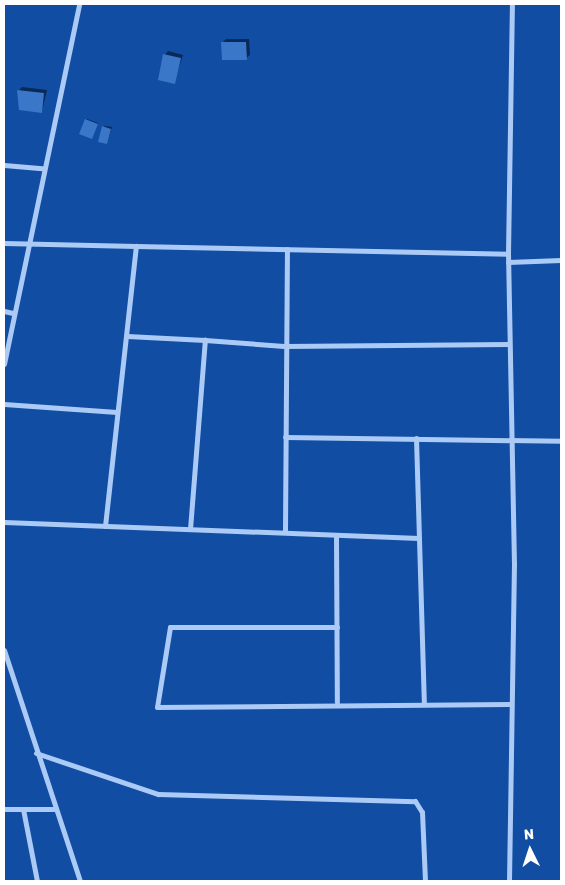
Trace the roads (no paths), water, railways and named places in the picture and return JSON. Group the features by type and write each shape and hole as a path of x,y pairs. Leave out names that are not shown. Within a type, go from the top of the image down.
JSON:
{"street":[{"path":"4,364 42,168 78,4"},
{"path":"509,881 512,442 508,254 512,4"},
{"path":"4,165 42,168"},
{"path":"4,243 508,254"},
{"path":"104,526 136,246"},
{"path":"285,531 284,346 287,249"},
{"path":"508,262 561,260"},
{"path":"4,311 13,313"},
{"path":"126,336 284,346 509,344"},
{"path":"190,529 206,340"},
{"path":"4,404 117,412"},
{"path":"285,437 416,438 512,442 561,441"},
{"path":"416,438 424,703"},
{"path":"4,522 285,531 419,538"},
{"path":"336,535 337,702"},
{"path":"337,627 170,627 157,707 337,702 510,704"},
{"path":"4,650 20,707 80,881"},
{"path":"36,753 124,785 158,794 415,801 422,812 425,881"},
{"path":"4,809 56,809"},
{"path":"23,809 37,881"}]}
